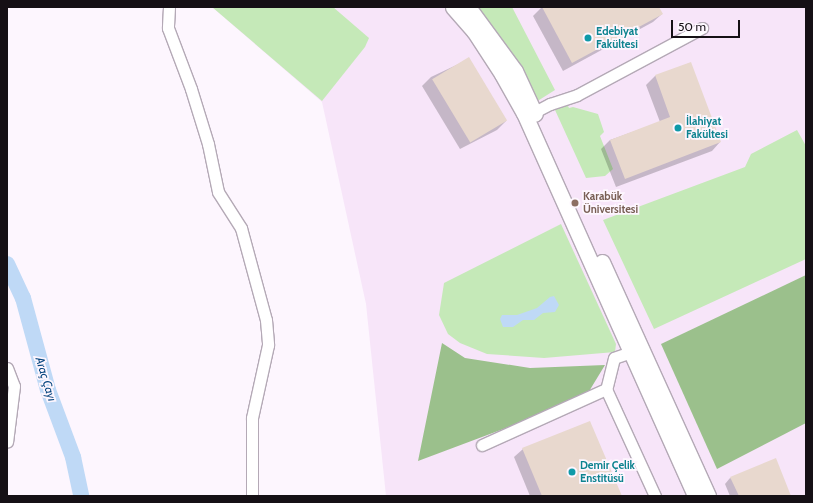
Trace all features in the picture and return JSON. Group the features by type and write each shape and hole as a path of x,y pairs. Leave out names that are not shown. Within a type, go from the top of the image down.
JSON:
{"main road":[{"path":"453,7 474,31 530,115"},
{"path":"468,7 515,71 530,115 636,350 708,496"},
{"path":"636,350 695,496"}],"street":[{"path":"169,7 168,28 208,144 218,192 241,228 266,320 268,345 252,418 252,496"},
{"path":"530,115 550,104 577,95 702,28"},
{"path":"636,350 612,360 606,389 655,496"},
{"path":"7,368 14,386 7,442"},
{"path":"482,445 606,389"}],"shaded area":[{"name":"Karabük Üniversitesi","path":"212,7 806,7 806,496 386,496 366,304 322,102"}],"green space":[{"path":"212,7 333,7 369,38 365,47 322,101"},
{"path":"477,7 512,7 555,90 536,102 520,66"},
{"path":"567,104 569,108 573,107 598,114 604,132 600,136 613,169 605,176 586,178 555,110"},
{"path":"797,130 806,146 806,259 654,329 603,220 745,167 751,154"},
{"path":"561,224 616,344 615,352 544,358 487,354 460,343 448,334 439,315 444,283"},
{"path":"806,275 806,423 717,469 661,344"},
{"path":"442,343 465,358 530,368 605,365 588,393 522,422 418,461"}],"water":[{"path":"554,296 559,305 555,312 543,313 534,320 523,320 513,327 503,327 500,319 502,315 517,315 537,308 550,297"}],"building":[{"name":"Edebiyat Fakültesi","path":"542,7 659,7 663,14 572,63"},
{"path":"469,57 507,120 470,143 432,79"},
{"name":"İlahiyat Fakültesi","path":"691,62 721,142 625,179 610,140 670,117 655,75"},
{"name":"Demir Çelik Enstitüsü","path":"590,421 622,496 542,496 522,448"},
{"path":"776,458 791,496 739,496 730,477"}],"waterway":[{"name":"Araç Çayı","path":"7,264 23,298 48,390 73,457 81,496"}],"place":[{"name":"Edebiyat Fakültesi","path":"588,38"},
{"name":"İlahiyat Fakültesi","path":"678,128"},
{"name":"Karabük Üniversitesi","path":"575,203"},
{"name":"Demir Çelik Enstitüsü","path":"572,472"}]}
